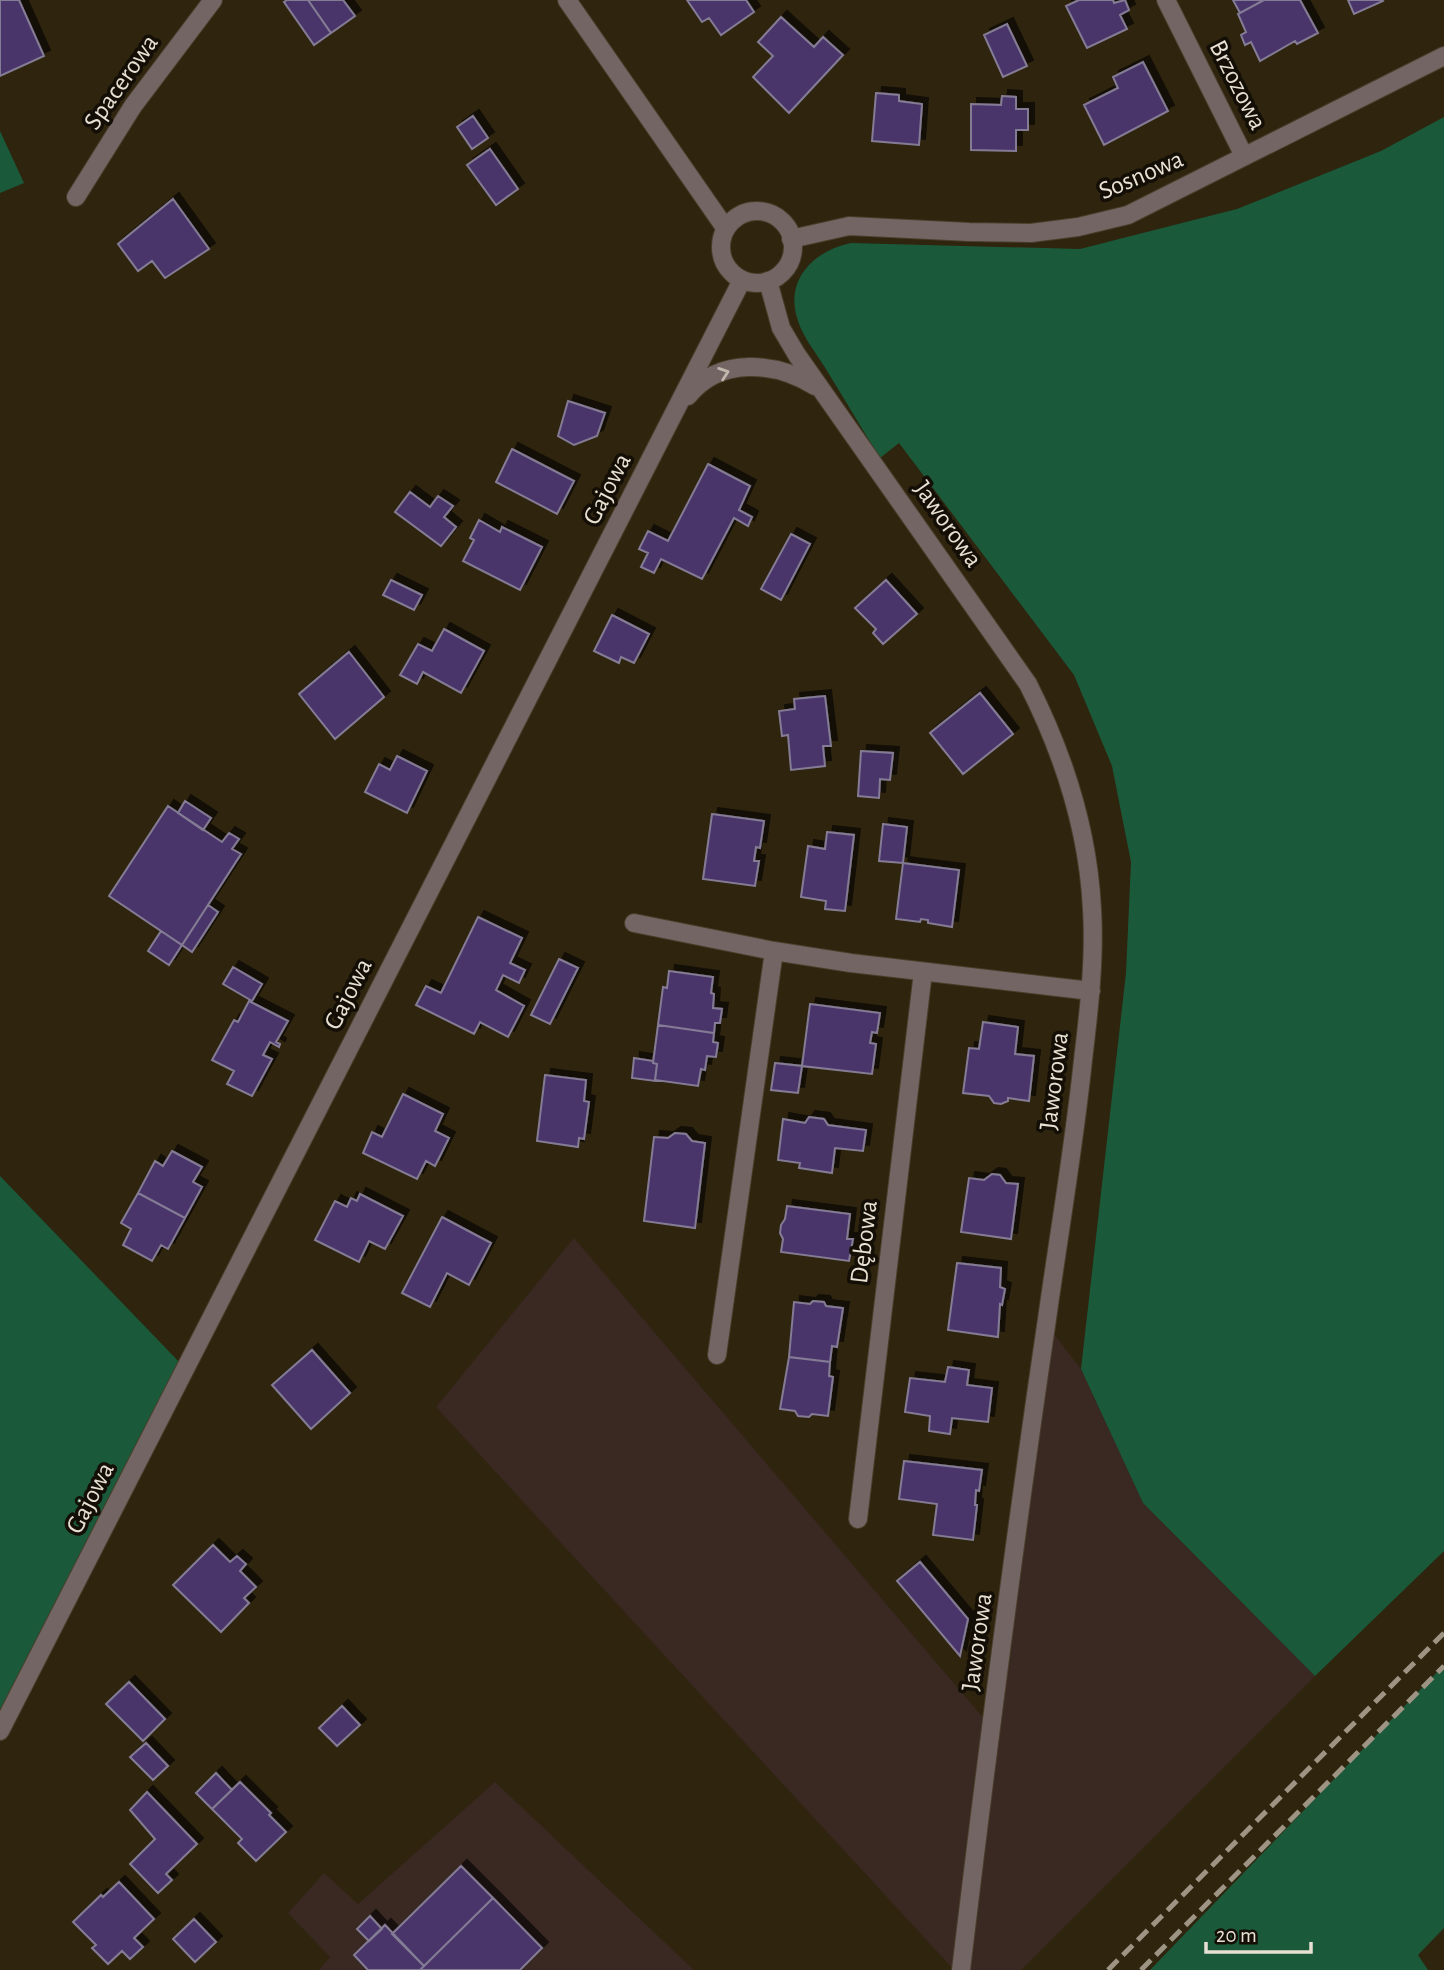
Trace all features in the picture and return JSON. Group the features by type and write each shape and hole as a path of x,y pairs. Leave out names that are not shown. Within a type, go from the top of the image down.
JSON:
{"street":[{"name":"Spacerowa","path":"76,197 133,106 213,0"},
{"path":"567,0 726,229"},
{"name":"Brzozowa","path":"1166,0 1244,156"},
{"name":"Sosnowa","path":"792,239 849,226 1031,233 1078,227 1128,215 1444,56"},
{"path":"758,211 773,214 780,219 792,239 790,259 784,270 768,281 755,283 742,280 724,262 721,245 726,229 736,217 758,211"},
{"name":"Gajowa","path":"0,1731 742,280"},
{"name":"Jaworowa","path":"768,281 781,328 820,389 1028,684 1051,729 1071,785 1085,845 1093,910 1091,991 1080,1091 1039,1374 961,1970"},
{"path":"674,416 690,392 714,376 742,367 771,367 799,377 820,389"},
{"path":"634,923 774,951 923,972 1091,991"},
{"path":"717,1355 774,951"},
{"name":"Dębowa","path":"858,1519 923,972"}],"shaded area":[{"path":"574,1238 992,1728 1046,1324 1081,1369 1143,1503 1315,1676 1021,1970 954,1970 436,1407"},
{"path":"495,1782 694,1970 319,1970 330,1957 288,1913 324,1873 358,1904"}],"green space":[{"path":"1444,117 1444,1551 1315,1676 1143,1503 1081,1369 1126,973 1131,862 1112,766 1074,675 899,443 880,458 804,335 794,300 800,277 807,267 827,252 851,243 1080,249 1237,209 1381,151"},
{"path":"0,131 24,183 0,193"},
{"path":"0,1176 183,1366 0,1717"},
{"path":"1444,1665 1444,1928 1418,1955 1428,1970 1150,1970"}],"building":[{"path":"0,0 19,0 44,56 0,76"},
{"path":"308,0 331,33 314,45 284,2"},
{"path":"308,0 343,0 355,16 331,33"},
{"path":"687,0 746,0 754,12 721,35 709,18 702,22"},
{"path":"1079,0 1113,0 1114,3 1125,0 1129,10 1120,15 1127,29 1087,48 1066,6"},
{"path":"1233,0 1264,0 1240,13"},
{"path":"1264,0 1300,0 1318,33 1297,44 1295,41 1260,61 1251,42 1245,45 1241,35 1246,32 1238,14"},
{"path":"1348,0 1382,0 1383,1 1354,14"},
{"path":"781,17 814,47 823,37 843,55 789,113 753,77 773,56 758,42"},
{"path":"1007,24 1027,66 1003,77 984,35"},
{"path":"1143,62 1168,111 1104,145 1084,105 1118,88 1113,77"},
{"path":"876,93 899,95 899,101 922,104 919,145 872,141"},
{"path":"1002,96 1016,97 1016,109 1028,109 1028,130 1016,130 1016,151 971,150 971,104 1001,105"},
{"path":"473,116 488,138 472,149 457,127"},
{"path":"490,149 518,189 496,205 467,165"},
{"path":"173,199 209,249 165,278 152,261 138,271 118,244"},
{"path":"568,401 605,413 597,436 574,445 558,436"},
{"path":"512,449 574,481 557,514 496,482"},
{"path":"708,464 750,486 739,510 752,517 748,526 734,518 702,579 661,559 654,573 641,567 648,553 639,549 648,531 668,541"},
{"path":"410,492 430,507 438,496 453,506 444,517 456,527 441,546 395,512"},
{"path":"479,520 500,532 502,527 542,547 520,590 463,561 474,540 470,538"},
{"path":"791,534 810,544 781,600 761,589"},
{"path":"391,580 422,595 414,610 383,595"},
{"path":"886,580 917,614 883,644 873,633 876,629 855,608"},
{"path":"612,615 649,634 634,663 621,657 619,663 594,651"},
{"path":"444,629 484,651 461,693 423,672 417,684 400,675 418,644 432,651"},
{"path":"349,652 384,697 335,739 299,694"},
{"path":"980,693 1013,734 963,774 930,733"},
{"path":"825,696 831,746 823,746 825,766 791,770 788,735 782,736 779,711 795,709 794,699"},
{"path":"861,751 893,753 890,780 880,779 879,798 858,796"},
{"path":"397,756 427,771 407,813 365,792 379,764 390,770"},
{"path":"185,801 211,818 203,830 178,813"},
{"path":"168,806 222,842 229,833 239,839 232,849 241,854 182,945 109,896"},
{"path":"712,814 764,821 760,848 756,847 754,861 759,861 755,886 703,879"},
{"path":"883,824 907,827 903,863 879,861"},
{"path":"827,832 854,835 845,911 825,909 826,901 801,897 808,846 825,849"},
{"path":"903,863 959,870 952,927 928,923 928,920 921,919 920,922 896,919"},
{"path":"208,905 218,912 192,952 182,945"},
{"path":"478,917 522,938 510,963 525,970 519,983 503,975 496,990 524,1006 508,1037 480,1022 474,1034 416,1005 426,986 441,993"},
{"path":"161,931 182,945 169,965 148,951"},
{"path":"559,959 578,968 550,1024 531,1015"},
{"path":"233,967 262,984 252,1001 223,984"},
{"path":"669,971 713,977 713,1008 722,1009 720,1023 715,1023 714,1033 658,1025 663,987 667,988"},
{"path":"249,1001 288,1021 276,1042 280,1044 279,1047 270,1042 263,1055 272,1059 252,1096 227,1084 234,1071 212,1060 234,1020 238,1022"},
{"path":"810,1004 880,1013 877,1033 872,1032 870,1043 876,1044 872,1074 802,1066"},
{"path":"983,1022 1018,1027 1015,1054 1034,1056 1029,1101 1008,1098 1008,1101 1001,1104 994,1103 989,1096 963,1093 969,1048 979,1049"},
{"path":"658,1025 714,1033 713,1042 718,1043 716,1057 707,1056 705,1070 701,1069 698,1086 655,1080 657,1064 653,1063"},
{"path":"634,1058 657,1064 655,1081 632,1078"},
{"path":"775,1063 802,1066 798,1093 771,1090"},
{"path":"545,1075 586,1080 584,1101 589,1102 584,1139 579,1138 578,1147 537,1141"},
{"path":"403,1094 443,1114 435,1131 449,1138 435,1166 426,1161 417,1179 363,1153 372,1132 382,1137"},
{"path":"809,1117 824,1119 828,1125 866,1130 863,1151 835,1148 832,1173 799,1168 800,1163 778,1160 783,1119 805,1123"},
{"path":"675,1133 686,1134 692,1141 705,1143 695,1228 644,1221 654,1137 668,1138"},
{"path":"172,1151 202,1167 193,1182 202,1187 185,1218 138,1193 155,1161 163,1166"},
{"path":"992,1174 1000,1175 1006,1183 1018,1184 1011,1239 961,1232 969,1178 984,1180"},
{"path":"138,1193 185,1218 168,1249 161,1245 152,1261 123,1245 131,1229 121,1223"},
{"path":"360,1194 403,1216 385,1249 369,1241 359,1262 315,1240 335,1201 347,1207 351,1198 357,1201"},
{"path":"787,1206 850,1214 847,1239 853,1239 849,1261 781,1252 781,1225"},
{"path":"442,1217 491,1243 469,1285 447,1273 430,1307 402,1293"},
{"path":"957,1263 1001,1268 1000,1287 1005,1289 1002,1305 1000,1304 998,1337 948,1330"},
{"path":"813,1301 843,1308 837,1347 832,1346 830,1362 789,1357 794,1302 810,1304"},
{"path":"312,1350 350,1393 311,1429 272,1385"},
{"path":"789,1357 830,1362 829,1376 833,1377 828,1416 798,1416 795,1411 780,1409"},
{"path":"948,1367 969,1370 967,1385 992,1388 988,1422 952,1418 950,1434 929,1431 930,1416 905,1412 910,1378 945,1382"},
{"path":"904,1461 982,1470 979,1491 976,1490 973,1540 933,1535 937,1504 899,1499"},
{"path":"213,1545 230,1562 237,1556 246,1564 240,1571 256,1587 244,1598 249,1603 221,1632 173,1585"},
{"path":"920,1562 968,1619 960,1656 897,1581"},
{"path":"129,1682 165,1719 143,1741 106,1704"},
{"path":"342,1706 360,1725 337,1746 319,1728"},
{"path":"146,1743 168,1766 153,1780 130,1757"},
{"path":"216,1773 232,1790 212,1809 196,1793"},
{"path":"240,1782 286,1832 256,1861 238,1843 242,1839 212,1809"},
{"path":"147,1792 197,1844 166,1874 172,1880 158,1893 130,1864 155,1839 130,1810"},
{"path":"461,1866 493,1898 424,1966 392,1934"},
{"path":"119,1882 154,1919 134,1938 143,1947 130,1959 122,1951 108,1964 92,1948 96,1945 73,1922"},
{"path":"493,1898 542,1948 520,1970 420,1970"},
{"path":"370,1916 382,1929 369,1941 357,1929"},
{"path":"194,1919 216,1942 195,1962 173,1939"},
{"path":"385,1925 424,1966 420,1970 368,1970 354,1955"}],"railway":[{"path":"1108,1970 1444,1633"},
{"path":"1141,1970 1444,1666"}]}
